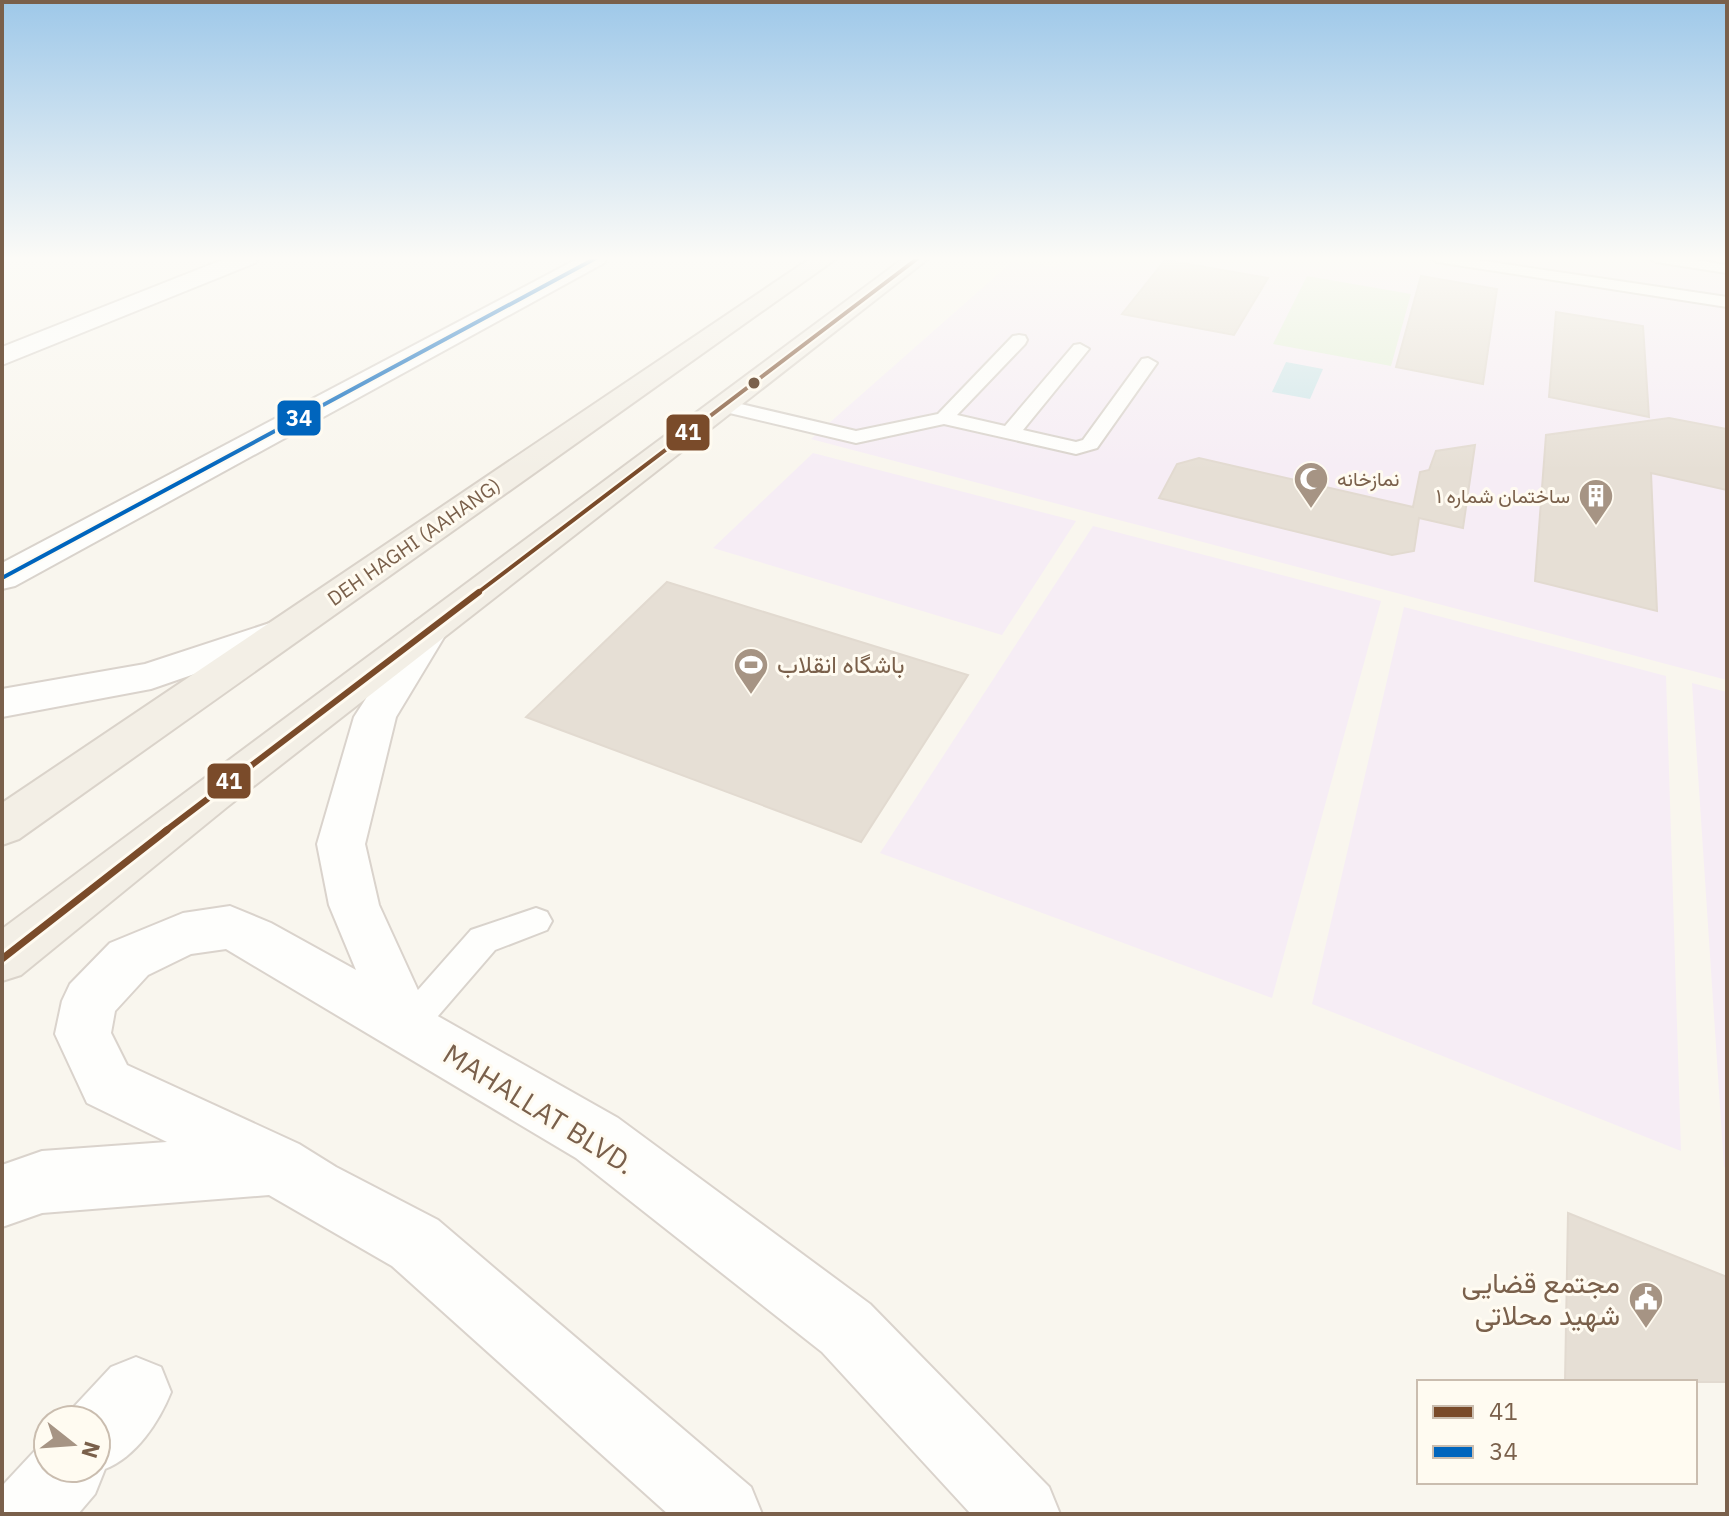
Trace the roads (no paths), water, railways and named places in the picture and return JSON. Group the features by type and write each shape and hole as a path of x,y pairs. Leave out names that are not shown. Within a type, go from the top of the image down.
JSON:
{"main road":[{"path":"2,357 72,329"},
{"path":"2,578 455,329"},
{"name":"DEH HAGHI (AAHANG)","path":"2,827 723,329"},
{"path":"2,959 825,329"},
{"path":"2,703 151,676 288,629"},
{"path":"407,1027 354,905 341,844 375,717 430,629"},
{"name":"MAHALLAT BLVD.","path":"277,1165 107,1084 83,1034 89,1001 129,959 183,934 230,927 597,1138 846,1328 1022,1514"},
{"path":"2,1196 42,1182 277,1165 314,1189 415,1243 724,1514"},
{"path":"28,1514 55,1484"}],"lane":[{"path":"944,418 1019,340"},
{"path":"1010,433 1080,349"},
{"path":"724,406 856,437 944,418 1066,447 1090,444 1148,363"},
{"path":"407,1027 483,940 536,921"}],"water":[{"path":"1286,362 1323,369 1310,399 1272,392"}],"place":[{"name":"نمازخانه","path":"1311,510"},
{"name":"ساختمان شماره ۱","path":"1596,527"},
{"name":"باشگاه انقلاب","path":"751,696"},
{"name":"مجتمع قضایی شهید محلاتی","path":"1646,1330"}]}
